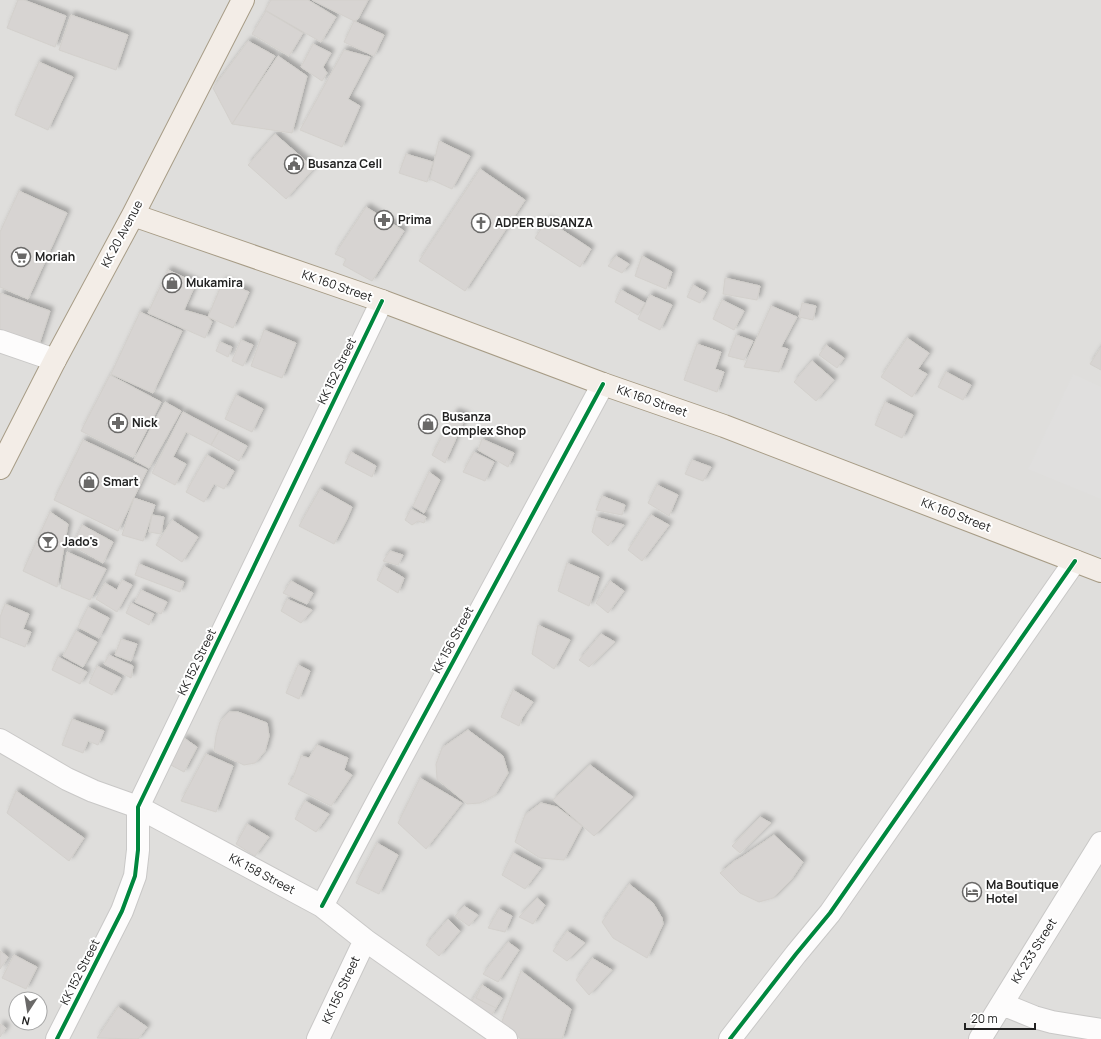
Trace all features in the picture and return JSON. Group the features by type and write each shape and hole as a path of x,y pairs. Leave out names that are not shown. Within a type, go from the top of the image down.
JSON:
{"main road":[{"name":"KK 20 Avenue","path":"0,468 244,0"},
{"name":"KK 160 Street","path":"133,215 382,301 603,384 724,426 1101,571"}],"street":[{"name":"KK 152 Street","path":"57,1039 122,911 135,876 138,850 138,807 382,301"},
{"path":"0,342 55,360"},
{"name":"KK 156 Street","path":"322,906 603,384"},
{"path":"730,1039 830,912 1076,561"},
{"name":"KK 158 Street","path":"0,740 67,779 94,791 138,807 322,906 365,940 506,1039"},
{"name":"KK 233 Street","path":"980,1039 1101,843"},
{"name":"KK 156 Street","path":"318,1039 365,940"},
{"path":"1002,1004 1034,1017 1052,1022 1101,1030"}],"shaded area":[{"path":"0,0 1101,0 1101,1039 0,1039"},
{"path":"1073,374 1101,387 1101,499 1028,469"}],"building":[{"path":"18,0 24,0 66,16 55,47 7,28"},
{"path":"271,0 308,0 336,17 321,42 265,10"},
{"path":"312,0 368,0 358,19 354,21"},
{"path":"266,11 303,33 289,56 252,34"},
{"path":"71,15 128,35 116,70 59,50"},
{"path":"354,21 384,35 374,56 344,42"},
{"path":"248,41 275,56 232,124 213,88"},
{"path":"313,44 331,53 323,67 327,73 322,81 301,67"},
{"path":"344,50 370,57 348,99 360,106 342,147 300,130"},
{"path":"278,56 307,76 292,133 232,124"},
{"path":"39,62 73,77 48,130 15,115"},
{"path":"275,134 314,168 286,199 248,165"},
{"path":"439,141 470,156 452,189 430,179"},
{"path":"406,154 433,162 427,182 399,173"},
{"path":"480,169 525,200 465,291 419,261"},
{"path":"19,191 67,213 28,299 0,287 0,232"},
{"path":"366,207 404,231 372,281 343,265 346,259 335,254"},
{"path":"547,220 591,249 580,267 535,238"},
{"path":"616,256 629,264 622,273 608,266"},
{"path":"642,256 672,272 666,289 635,276"},
{"path":"168,270 196,283 184,310 208,317 212,322 205,338 148,313"},
{"path":"725,278 760,286 757,300 723,294"},
{"path":"223,281 249,292 233,328 208,317"},
{"path":"693,285 706,292 700,303 687,297"},
{"path":"621,290 645,303 638,315 615,302"},
{"path":"0,293 50,311 38,348 0,334"},
{"path":"650,295 672,305 660,330 638,319"},
{"path":"722,300 744,311 734,330 713,319"},
{"path":"802,303 816,306 813,320 799,317"},
{"path":"771,306 797,317 781,347 788,349 779,372 744,367"},
{"path":"140,312 182,331 153,393 111,374"},
{"path":"264,330 296,343 282,378 251,366"},
{"path":"736,335 753,341 744,360 728,356"},
{"path":"907,338 929,353 918,369 927,374 912,397 881,377"},
{"path":"241,340 253,345 243,366 232,361"},
{"path":"220,342 232,347 228,357 216,351"},
{"path":"697,344 721,352 715,369 724,372 717,392 684,380"},
{"path":"826,345 844,358 837,368 819,355"},
{"path":"1101,347 1101,370 1090,364"},
{"path":"812,361 834,380 816,401 794,382"},
{"path":"946,372 971,385 963,400 938,387"},
{"path":"110,375 161,402 133,457 81,431"},
{"path":"236,395 263,409 252,432 225,419"},
{"path":"165,402 181,411 149,468 134,460"},
{"path":"885,402 913,415 902,438 875,425"},
{"path":"183,412 219,431 211,445 186,432 173,457 186,464 175,485 152,473"},
{"path":"455,412 466,416 445,463 432,455"},
{"path":"219,431 247,446 239,461 211,445"},
{"path":"482,439 514,453 508,467 478,450"},
{"path":"83,440 147,470 118,531 54,500"},
{"path":"351,452 376,466 372,477 345,463"},
{"path":"474,452 494,462 485,481 463,472"},
{"path":"207,455 234,471 224,489 214,484 204,502 186,492"},
{"path":"692,460 711,467 703,481 685,474"},
{"path":"429,472 440,480 424,513 413,506"},
{"path":"657,485 678,495 669,516 648,503"},
{"path":"320,489 352,507 334,544 299,526"},
{"path":"602,496 625,505 622,515 596,510"},
{"path":"134,498 155,505 143,541 122,535"},
{"path":"411,509 426,517 424,523 418,521 412,525 405,520"},
{"path":"50,512 68,524 57,587 23,571"},
{"path":"152,515 164,517 161,534 149,532"},
{"path":"651,515 669,525 642,561 628,550"},
{"path":"596,517 624,525 608,546 592,532"},
{"path":"172,520 198,537 182,562 156,545"},
{"path":"82,525 113,542 103,563 72,545"},
{"path":"390,551 403,555 398,565 383,561"},
{"path":"67,552 106,569 90,600 61,588"},
{"path":"567,563 599,577 589,606 558,591"},
{"path":"139,564 184,582 180,592 135,575"},
{"path":"384,566 404,578 398,593 377,580"},
{"path":"122,580 132,585 117,612 96,599 105,583 117,590"},
{"path":"291,581 313,593 307,604 283,593"},
{"path":"610,581 624,591 608,613 596,603"},
{"path":"141,590 167,602 161,614 135,602"},
{"path":"287,599 312,610 301,623 281,611"},
{"path":"131,603 154,614 149,625 126,613"},
{"path":"5,604 29,614 23,629 31,632 25,647 0,637 0,617"},
{"path":"88,607 109,618 99,638 78,627"},
{"path":"538,625 570,640 554,669 532,654"},
{"path":"76,631 97,642 83,667 63,656"},
{"path":"601,634 615,642 589,667 579,660"},
{"path":"121,639 137,644 131,661 115,655"},
{"path":"109,655 133,666 131,678 104,664"},
{"path":"58,657 87,672 80,684 52,670"},
{"path":"298,665 310,671 299,699 286,693"},
{"path":"97,666 121,678 112,695 89,683"},
{"path":"513,690 533,702 522,718 519,726 501,717"},
{"path":"229,712 238,712 267,723 269,736 265,751 255,763 244,765 214,751 220,722"},
{"path":"72,719 104,731 98,745 88,741 83,753 62,745"},
{"path":"468,730 503,756 508,773 495,795 480,803 467,804 437,779 436,764 442,748"},
{"path":"184,738 197,747 184,772 169,764"},
{"path":"317,745 348,758 344,770 352,775 331,806 288,784 293,778 301,756 309,758"},
{"path":"206,754 233,766 216,812 181,801"},
{"path":"590,765 633,797 594,836 553,800"},
{"path":"420,778 462,803 426,849 398,823"},
{"path":"16,791 84,838 69,861 7,813"},
{"path":"305,801 329,814 316,832 295,819"},
{"path":"541,803 557,807 582,826 564,860 540,858 515,842 525,815"},
{"path":"760,817 771,823 740,853 732,846"},
{"path":"247,824 269,837 255,856 236,844"},
{"path":"774,835 803,862 791,880 773,898 759,902 740,893 720,873"},
{"path":"377,843 398,855 379,894 356,883"},
{"path":"513,853 541,868 525,889 502,875"},
{"path":"629,884 653,903 662,918 663,924 647,958 613,938 602,922"},
{"path":"537,898 545,905 533,924 519,917"},
{"path":"464,906 478,915 469,926 455,916"},
{"path":"499,909 512,916 505,932 488,928"},
{"path":"448,919 460,931 439,956 426,945"},
{"path":"567,931 585,943 567,961 553,951"},
{"path":"508,942 519,950 498,982 483,974"},
{"path":"0,951 8,957 0,969"},
{"path":"14,955 37,967 26,989 2,978"},
{"path":"592,958 612,970 589,995 576,980"},
{"path":"521,971 571,1009 562,1039 521,1039 501,1024"},
{"path":"482,985 502,998 491,1016 469,1005"},
{"path":"482,985 501,998 496,1008 476,998"},
{"path":"118,1007 147,1027 138,1039 97,1038"},
{"path":"0,1024 6,1028 0,1037"}],"cycle path":[{"path":"57,1039 122,911 135,876 138,850 138,807 382,301"},
{"path":"322,906 603,384"},
{"path":"730,1039 830,913 1075,561"}],"place":[{"name":"Busanza Cell","path":"294,164"},
{"name":"Prima","path":"384,220"},
{"name":"ADPER BUSANZA","path":"481,223"},
{"name":"Moriah","path":"21,257"},
{"name":"Mukamira","path":"172,283"},
{"name":"Nick","path":"118,423"},
{"name":"Busanza Complex Shop","path":"428,424"},
{"name":"Smart","path":"89,482"},
{"name":"Jado's","path":"48,542"},
{"name":"Ma Boutique Hotel","path":"972,892"}]}
